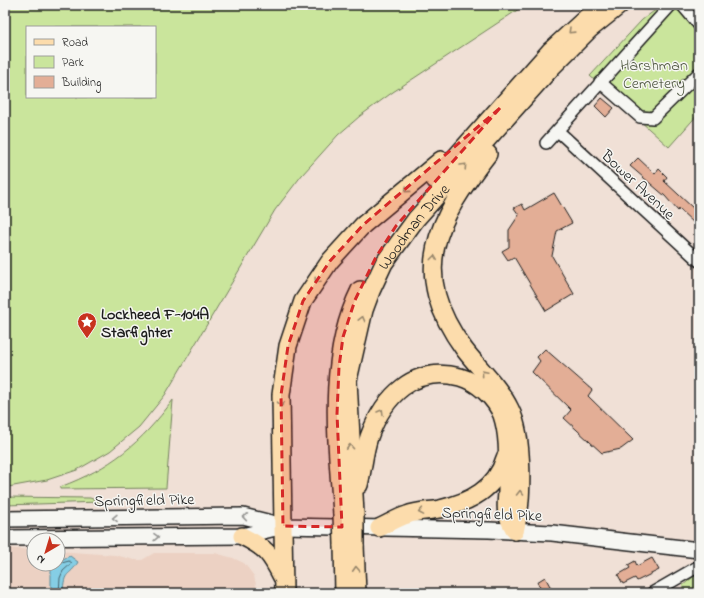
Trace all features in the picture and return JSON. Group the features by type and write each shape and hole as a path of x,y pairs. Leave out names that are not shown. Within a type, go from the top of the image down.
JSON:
{"main road":[{"name":"Woodman Drive","path":"350,510 337,414 339,367 343,337 355,300 376,257 396,226 419,197 551,50 600,5"},
{"name":"Woodman Drive","path":"350,510 348,380 352,357 370,291 396,245 416,219 570,48 620,5"},
{"path":"515,531 520,514 519,433 515,420 504,399 469,357 445,319 438,302 433,282 433,262 436,243 442,226 469,179 570,48"},
{"path":"283,586 281,395 288,346 303,301 330,261 363,225 409,189 500,108"},
{"path":"344,593 349,545 350,510 369,438 376,421 393,395 403,386 418,378 433,375 448,375 462,378 474,383 485,391 501,412 506,428 507,442 507,514 515,531"},
{"path":"379,528 407,514 460,504 481,493 498,474 506,454 507,442"},
{"name":"Springfield Pike","path":"5,519 243,516 283,526 515,531 566,534 699,550"},
{"name":"Springfield Pike","path":"5,538 242,536 283,526"},
{"path":"242,536 262,546 267,551 283,586"},
{"path":"349,545 357,593"}],"street":[{"path":"546,143 671,5"},
{"path":"682,5 699,25"},
{"path":"600,82 640,117 653,118 699,73"},
{"name":"Bower Avenue","path":"558,131 699,261"},
{"path":"652,593 666,590 699,566"}],"highlighted area":[{"path":"500,108 396,226 376,257 355,300 343,337 339,367 337,414 342,527 283,526 281,395 288,346 303,301 330,261 363,225"}],"shaded area":[{"path":"5,548 26,549 26,572 66,572 66,552 115,555 135,560 142,560 154,553 215,553 244,563 254,576 258,593 5,593"}],"green space":[{"path":"5,5 525,5 393,92 360,116 338,135 302,175 275,210 165,395 139,427 110,451 77,470 47,480 5,487"},
{"name":"Harshman Cemetery","path":"662,5 699,5 699,113 669,147 590,76 642,20"},
{"path":"173,400 166,488 60,489 60,487 95,471 124,452 149,429"},
{"path":"5,497 90,498 101,502 5,505"},
{"path":"699,572 699,593 686,592 682,586"}],"water":[{"path":"70,556 78,562 64,580 63,593 51,593 51,572 66,572 66,558"}],"building":[{"path":"602,98 614,108 606,117 595,106"},
{"path":"638,158 655,174 659,169 667,177 664,181 693,208 699,202 699,219 695,224 679,209 678,211 665,196 630,166"},
{"path":"554,193 572,223 557,231 552,256 574,294 546,311 514,257 508,260 502,251 509,247 509,230 519,215 514,208 522,204 525,210"},
{"path":"545,349 592,390 588,396 633,440 621,449 602,453 564,418 571,410 532,372 540,361 537,357"},
{"path":"652,558 659,570 637,581 635,578 623,584 618,575 630,568 628,565 635,561 637,566"},
{"path":"545,577 551,588 543,593 537,582"}],"place":[{"name":"Lockheed F-104A Starfighter","path":"87,339"}]}
